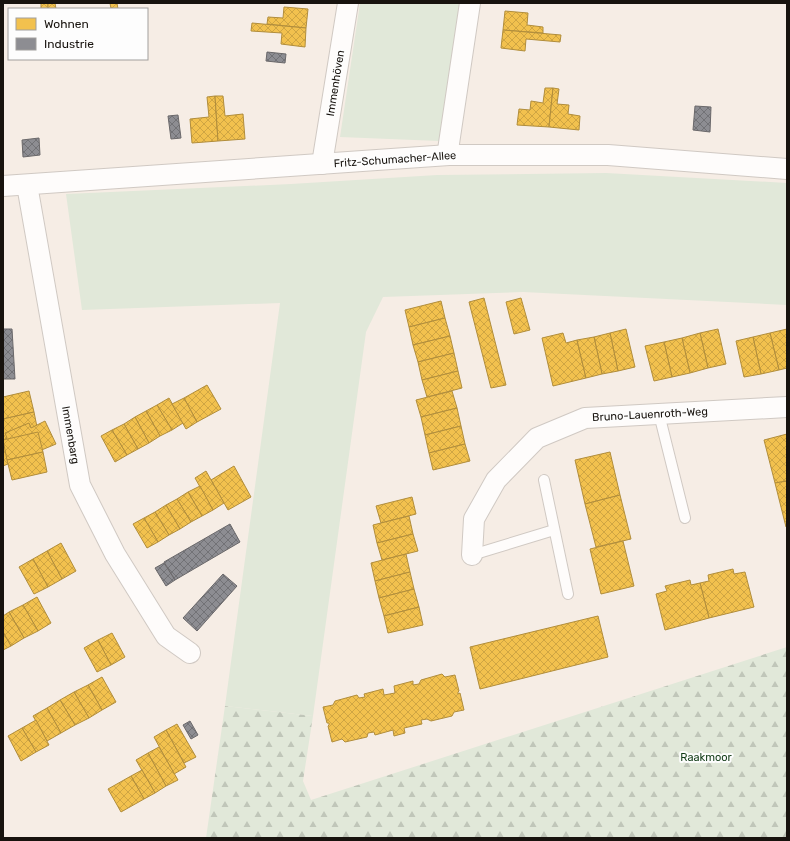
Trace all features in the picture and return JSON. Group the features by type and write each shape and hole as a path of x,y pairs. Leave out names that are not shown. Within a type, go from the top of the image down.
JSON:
{"street":[{"name":"Immenhöven","path":"322,164 348,3"},
{"path":"449,155 448,150 470,3"},
{"name":"Fritz-Schumacher-Allee","path":"3,186 449,155 608,155 787,168"},
{"name":"Immenbarg","path":"27,185 80,485 115,554 166,636 190,652"},
{"name":"Bruno-Lauenroth-Weg","path":"472,555 474,520 492,486 537,438 585,418 787,406"}],"lane":[{"path":"659,414 685,518"},
{"path":"544,480 568,594"},
{"path":"472,555 554,530"}],"green space":[{"path":"360,3 461,3 439,141 340,137"},
{"path":"606,173 787,183 787,305 523,292 383,297 366,332 313,716 225,706 280,303 82,310 66,194 291,184 437,175"},
{"name":"Raakmoor","path":"787,647 787,838 206,838 225,706 313,716 303,781 311,800"}],"building: Wohnen":[{"path":"41,3 48,3 48,8 41,8"},
{"path":"48,3 55,3 56,8 48,8"},
{"path":"110,3 117,3 118,8 111,8"},
{"path":"284,7 308,9 306,28 267,24 268,17 283,18"},
{"path":"505,11 528,13 527,25 543,27 543,33 503,30"},
{"path":"252,23 306,28 305,47 281,44 282,33 251,31"},
{"path":"503,30 561,35 560,42 526,39 525,51 501,48"},
{"path":"545,88 553,88 549,127 517,125 519,109 530,110 531,101 543,103"},
{"path":"553,88 559,89 557,104 569,105 568,114 580,116 579,130 549,127"},
{"path":"215,96 218,141 192,143 190,119 209,117 207,97"},
{"path":"215,96 223,96 225,116 243,114 245,139 218,141"},
{"path":"484,298 506,385 491,388 469,302"},
{"path":"521,298 530,330 514,334 506,302"},
{"path":"441,301 445,318 409,327 405,310"},
{"path":"445,318 450,336 413,345 409,327"},
{"path":"626,329 635,367 618,371 610,333"},
{"path":"718,329 726,364 708,368 700,333"},
{"path":"787,329 787,368 779,370 770,333"},
{"path":"563,333 566,343 577,340 586,378 553,386 542,338"},
{"path":"610,333 618,371 602,374 594,337"},
{"path":"700,333 708,368 690,373 682,338"},
{"path":"770,333 779,370 761,374 753,337"},
{"path":"450,336 454,353 418,362 413,345"},
{"path":"594,337 602,374 586,378 577,340"},
{"path":"753,337 761,374 744,377 736,341"},
{"path":"682,338 690,373 672,377 664,342"},
{"path":"664,342 672,377 654,381 645,346"},
{"path":"454,353 458,371 422,380 418,362"},
{"path":"458,371 462,388 427,397 422,380"},
{"path":"207,385 221,409 197,422 184,398"},
{"path":"29,391 34,412 3,419 3,397"},
{"path":"452,391 457,408 421,417 416,400"},
{"path":"169,398 183,423 172,430 157,405"},
{"path":"184,398 197,422 186,429 172,404"},
{"path":"157,405 172,430 160,436 146,411"},
{"path":"457,408 461,426 425,435 421,417"},
{"path":"146,411 160,436 149,443 135,417"},
{"path":"34,412 38,432 3,440 3,419"},
{"path":"135,417 149,443 138,449 124,424"},
{"path":"45,421 56,444 3,466 3,440 7,438 5,433 29,423 31,428"},
{"path":"124,424 138,449 127,455 112,430"},
{"path":"461,426 465,444 429,453 425,435"},
{"path":"112,430 127,455 115,462 101,436"},
{"path":"38,432 43,452 7,460 3,440"},
{"path":"787,434 787,481 775,483 764,440"},
{"path":"465,444 470,461 433,470 429,453"},
{"path":"43,452 47,472 12,480 7,460"},
{"path":"610,452 620,495 585,504 575,460"},
{"path":"234,466 251,497 228,510 211,480"},
{"path":"206,471 224,503 213,510 195,478"},
{"path":"787,481 787,527 786,527 775,483"},
{"path":"200,486 213,510 202,516 188,492"},
{"path":"188,492 202,516 191,522 177,499"},
{"path":"620,495 631,539 596,547 585,504"},
{"path":"412,497 416,514 381,523 376,506"},
{"path":"177,499 191,522 180,529 166,505"},
{"path":"166,505 180,529 169,535 155,512"},
{"path":"155,512 169,535 158,542 144,518"},
{"path":"409,516 413,534 377,543 373,525"},
{"path":"144,518 158,542 147,548 133,524"},
{"path":"413,534 418,551 382,560 377,543"},
{"path":"623,541 634,586 601,594 590,549"},
{"path":"61,543 76,571 62,579 47,551"},
{"path":"47,551 62,579 48,587 33,559"},
{"path":"406,554 410,572 375,581 371,563"},
{"path":"33,559 48,587 34,594 19,567"},
{"path":"733,569 734,574 745,572 754,607 709,618 700,583 709,581 708,575"},
{"path":"410,572 414,589 379,598 375,581"},
{"path":"690,580 691,585 700,583 709,618 665,630 656,594 667,591 665,586"},
{"path":"414,589 419,607 384,616 379,598"},
{"path":"37,597 51,623 38,631 23,605"},
{"path":"23,605 38,631 24,638 9,612"},
{"path":"419,607 423,625 388,633 384,616"},
{"path":"9,612 24,638 11,646 3,632 3,616"},
{"path":"598,616 608,657 480,689 470,647"},
{"path":"3,632 11,646 3,650"},
{"path":"112,633 125,657 111,665 98,640"},
{"path":"98,640 111,665 97,672 84,648"},
{"path":"442,674 445,677 455,675 459,691 458,694 460,693 464,710 454,712 452,716 431,721 427,719 421,720 422,724 404,728 405,733 394,736 393,730 375,735 374,732 368,733 367,737 345,742 342,739 332,742 328,726 329,723 327,723 323,707 333,705 335,701 357,695 359,698 365,697 364,694 383,689 384,695 395,693 394,686 413,681 413,685 419,684 421,680"},
{"path":"102,677 116,702 102,710 88,685"},
{"path":"88,685 102,710 89,718 74,692"},
{"path":"74,692 89,718 75,725 60,700"},
{"path":"60,700 75,725 61,733 47,708"},
{"path":"47,708 61,733 47,741 33,716"},
{"path":"36,720 49,745 36,752 22,728"},
{"path":"177,724 196,757 184,763 166,730"},
{"path":"22,728 36,752 21,761 8,736"},
{"path":"166,730 186,767 174,774 154,737"},
{"path":"159,747 178,780 166,786 148,753"},
{"path":"148,753 166,786 155,793 136,760"},
{"path":"142,770 155,793 144,799 131,776"},
{"path":"131,776 144,799 121,812 108,789"}],"building: Industrie":[{"path":"267,52 286,54 285,63 266,61"},
{"path":"695,106 711,107 710,132 693,130"},
{"path":"178,115 181,138 171,139 168,116"},
{"path":"39,138 40,155 23,157 22,140"},
{"path":"3,329 12,329 15,379 3,379"},
{"path":"230,524 240,542 175,580 164,562"},
{"path":"164,563 175,580 166,586 155,568"},
{"path":"223,574 237,586 197,631 183,618"},
{"path":"190,721 198,735 191,739 183,725"}]}
